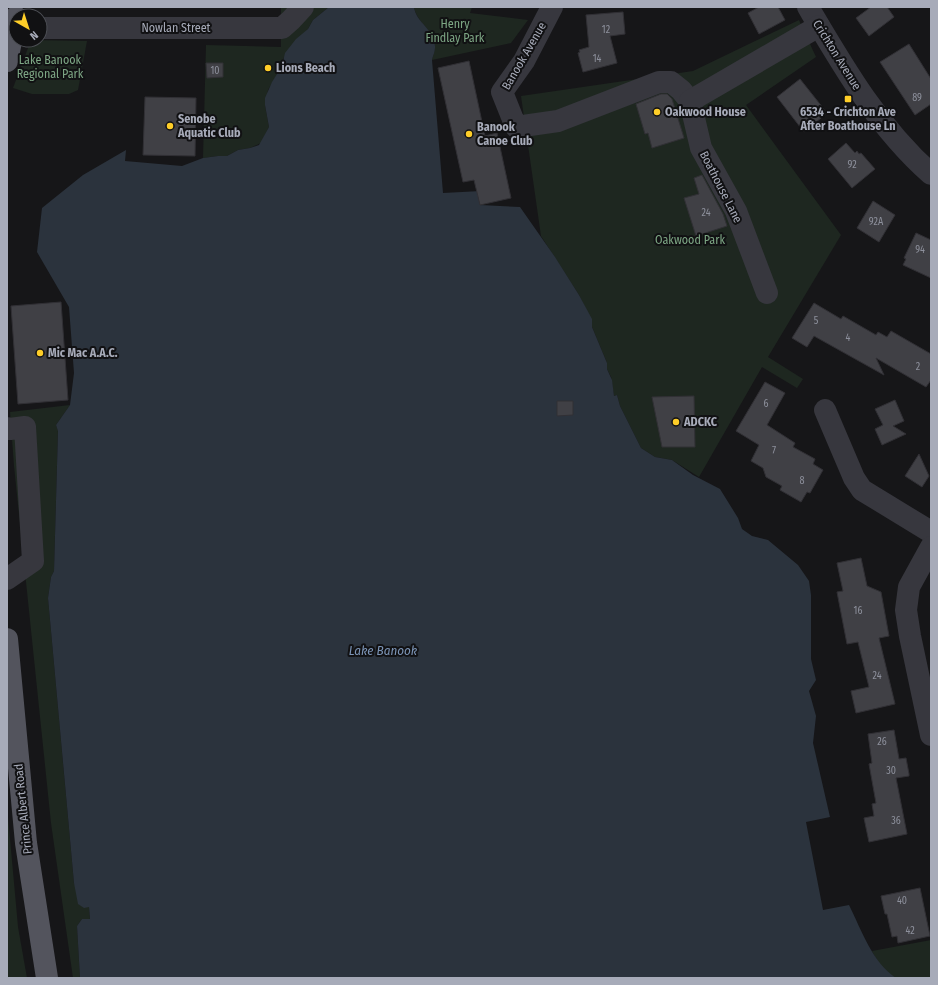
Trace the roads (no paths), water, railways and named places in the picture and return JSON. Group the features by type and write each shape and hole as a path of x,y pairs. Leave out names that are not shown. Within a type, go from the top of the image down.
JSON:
{"main road":[{"path":"7,61 10,48"},
{"name":"Prince Albert Road","path":"7,639 26,843 47,978"}],"street":[{"name":"Nowlan Street","path":"48,28 282,28 303,7"},
{"name":"Banook Avenue","path":"516,127 502,92 524,61 552,7"},
{"name":"Crichton Avenue","path":"808,7 853,83 885,126 916,161 931,174"},
{"path":"690,102 819,26"},
{"name":"Boathouse Lane","path":"516,127 558,121 659,82 671,82 681,90 690,102 701,148 736,211 767,293"},
{"path":"825,410 854,478 862,490 931,532"},
{"path":"7,428 25,427 33,561 7,579"},
{"path":"931,547 909,587 906,610 931,735"}],"water":[{"name":"Lake Banook","path":"329,7 414,7 418,18 429,31 434,42 435,49 432,60 443,193 481,191 478,196 480,205 520,207 555,257 592,319 592,327 607,363 607,369 612,380 614,396 617,395 620,406 641,448 655,457 672,460 693,475 720,489 738,518 742,529 752,536 768,540 798,565 809,581 811,595 811,659 816,680 809,691 816,716 813,743 830,817 806,822 823,910 849,905 874,955 880,964 896,978 80,978 77,926 82,919 90,919 89,907 84,908 78,904 74,883 48,598 51,577 54,571 58,431 56,425 70,405 74,373 69,307 37,252 42,208 83,175 126,150 125,161 182,166 203,158 227,156 238,150 259,145 269,127 265,98 272,82 282,66 285,53 296,39 308,29 313,20"}],"place":[{"name":"Lions Beach","path":"268,68"},
{"name":"6534 - Crichton Ave After Boathouse Ln","path":"848,99"},
{"name":"Oakwood House","path":"657,112"},
{"name":"Senobe Aquatic Club","path":"170,126"},
{"name":"Banook Canoe Club","path":"469,134"},
{"name":"Mic Mac A.A.C.","path":"40,353"},
{"name":"ADCKC","path":"676,422"}],"park label":[{"name":"Henry Findlay Park","path":"455,31"},
{"name":"Lake Banook Regional Park","path":"50,67"},
{"name":"Oakwood Park","path":"690,240"}]}
